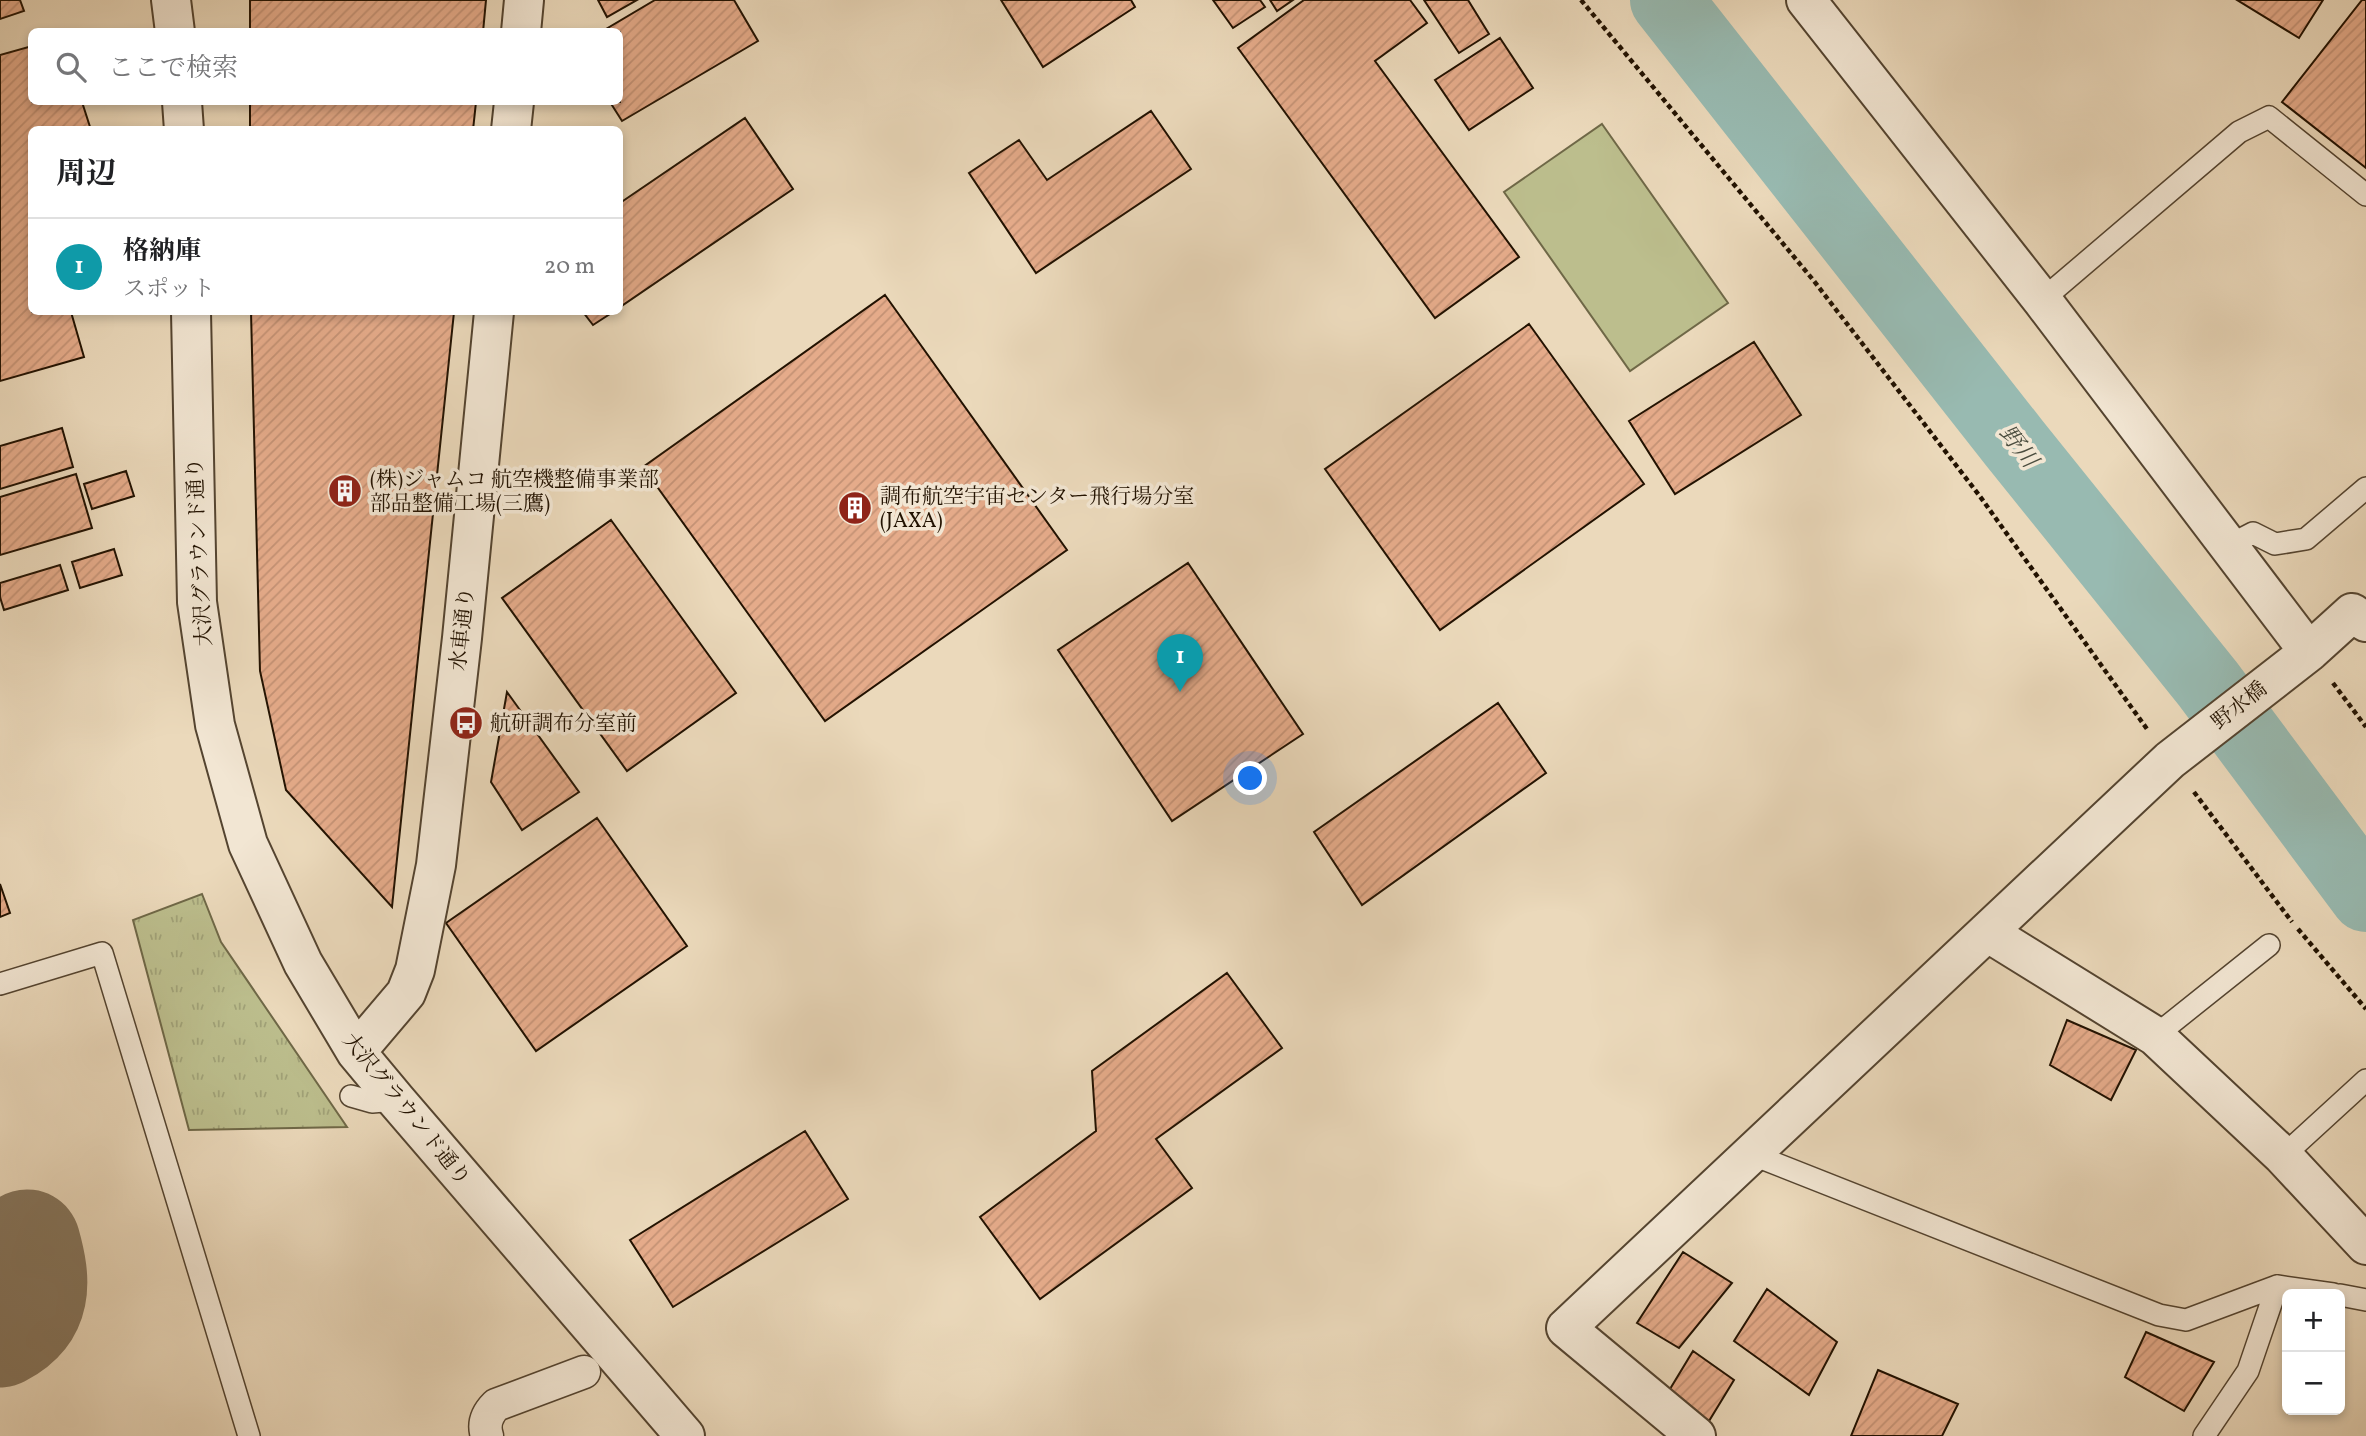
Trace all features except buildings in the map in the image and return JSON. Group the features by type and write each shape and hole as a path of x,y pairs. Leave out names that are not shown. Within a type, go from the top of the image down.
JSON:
{"street":[{"path":"171,0 174,28"},
{"path":"521,28 524,0"},
{"path":"1806,0 2042,300 2228,546 2304,655"},
{"path":"182,105 184,126"},
{"path":"511,126 514,105"},
{"name":"大沢グラウンド通り","path":"191,315 198,602 215,724 248,844 303,963 356,1052 677,1433"},
{"name":"水車通り","path":"356,1052 406,993 415,970 436,865 462,638 494,315"},
{"name":"野水橋","path":"1696,1436 1566,1328 2174,756 2304,655 2352,613 2366,622"},
{"path":"1987,932 2155,1036 2283,1156 2366,1245"},
{"path":"487,1436 487,1416 496,1405 584,1372"}],"lane":[{"path":"2042,300 2239,132 2269,117 2366,195"},
{"path":"2228,546 2253,533 2275,544 2306,539 2366,488"},
{"path":"2155,1036 2269,945"},
{"path":"0,984 103,953 249,1436"},
{"path":"2283,1156 2366,1080"},
{"path":"351,1096 372,1101 396,1100"},
{"path":"1751,1154 2159,1315 2186,1320 2277,1286 2298,1289"},
{"path":"2204,1436 2248,1371 2277,1286"},
{"path":"2345,1296 2366,1300"}],"path":[{"path":"1581,0 1814,281 1979,495 2064,613 2174,756 2294,925 2366,1009"},
{"path":"2304,655 2366,727"}],"green space":[{"path":"1602,124 1728,303 1630,371 1504,192"},
{"path":"202,894 221,942 347,1127 189,1130 133,920"}],"waterway":[{"name":"野川","path":"1666,0 2015,444 2208,684 2366,896"}],"taxiway":[{"path":"0,1334 23,1316 33,1295 33,1271 27,1243"}],"place":[{"name":"(株)ジャムコ 航空機整備事業部 部品整備工場(三鷹)","path":"345,491"},
{"name":"調布航空宇宙センター飛行場分室 (JAXA)","path":"855,508"},
{"name":"格納庫","path":"1180,692"},
{"name":"航研調布分室前","path":"466,723"}]}
